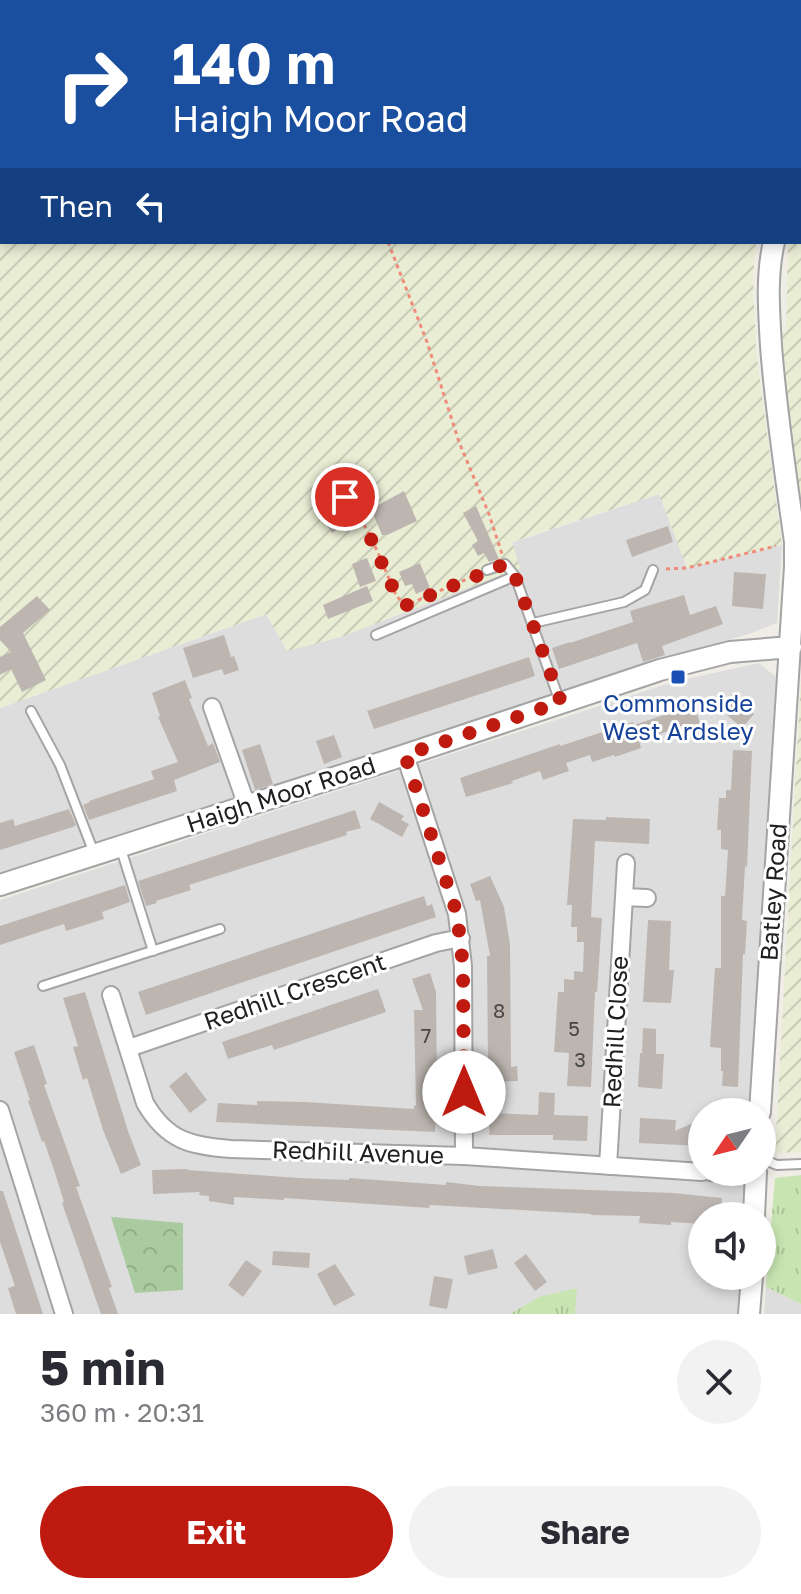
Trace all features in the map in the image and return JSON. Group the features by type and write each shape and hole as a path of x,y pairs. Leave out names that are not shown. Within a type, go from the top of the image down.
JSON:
{"street":[{"name":"Batley Road","path":"761,1098 794,635 795,542 768,306 774,244"},
{"name":"Haigh Moor Road","path":"0,885 660,670 794,635"},
{"path":"212,707 247,806"},
{"path":"405,755 457,914 461,938 464,1156"},
{"name":"Redhill Close","path":"608,1166 626,863"},
{"path":"624,897 647,898"},
{"name":"Redhill Crescent","path":"129,1048 436,943 461,938"},
{"name":"Redhill Avenue","path":"111,995 145,1103 153,1117 178,1140 231,1149 464,1156 688,1171"},
{"path":"0,1110 64,1314"},
{"path":"749,1314 751,1290"}],"lane":[{"path":"487,570 505,564 515,576 561,702"},
{"path":"533,623 624,602 645,590 653,570"},
{"path":"376,635 515,576"},
{"path":"31,711 60,765 95,854"},
{"path":"120,846 153,951"},
{"path":"43,986 220,929"},
{"path":"776,1165 801,1164"}],"path":[{"path":"389,244 427,342 459,442 505,564"},
{"path":"318,508 337,495 345,497 361,517 397,597 407,605 487,570"},
{"path":"653,570 687,568 795,542"}],"shaded area":[{"path":"659,494 687,567 782,545 777,623 0,876 0,708 267,614 519,568 511,543"},
{"path":"759,663 776,677 750,1098 688,1098 688,1186 744,1186 744,1202 688,1202 688,1290 739,1290 738,1314 0,1314 0,900 673,682"},
{"path":"766,1290 801,1304 801,1314 764,1314"}],"green space":[{"path":"0,244 756,244 753,278 756,351 782,545 687,568 659,494 512,542 520,568 341,637 287,651 266,614 0,708"},
{"path":"788,244 801,244 801,505 789,431 781,331 786,332"},
{"path":"801,677 801,1152 776,1153"},
{"path":"801,1175 801,1304 772,1290 776,1290 776,1202 773,1202 776,1178"},
{"path":"111,1217 183,1223 183,1290 135,1293"},
{"path":"577,1288 575,1314 510,1314 539,1297"}],"building":[{"path":"404,491 417,521 382,535 371,509"},
{"path":"476,506 499,559 489,562 484,553 478,556 472,545 478,541 463,513"},
{"path":"343,509 351,521 332,533 324,521"},
{"path":"668,526 673,542 632,557 626,540"},
{"path":"367,558 376,581 360,587 352,564"},
{"path":"420,563 430,588 416,594 412,584 405,586 399,572"},
{"path":"734,572 766,574 763,609 732,606"},
{"path":"367,586 373,601 328,619 323,605"},
{"path":"684,595 690,615 716,606 723,624 662,646 665,655 643,662 637,643 559,669 552,648 633,622 630,611"},
{"path":"37,596 50,610 23,633 46,680 22,692 11,669 0,675 0,657 11,652 0,640 0,627"},
{"path":"224,635 239,670 224,675 222,669 193,678 183,648"},
{"path":"529,657 535,676 374,729 367,711"},
{"path":"185,680 192,698 189,699 208,746 213,743 220,762 174,780 177,791 89,820 83,805 89,801 154,779 151,771 178,762 158,717 152,693"},
{"path":"732,695 754,714 742,728 720,709"},
{"path":"694,705 702,728 689,732 687,725 639,741 641,748 615,757 592,762 590,755 566,763 569,771 543,780 540,771 466,797 460,778 560,744 633,722 634,725"},
{"path":"334,735 342,757 324,764 316,741"},
{"path":"260,744 273,784 255,790 242,750"},
{"path":"733,750 752,751 742,920 747,921 738,1087 722,1086 721,1048 710,1047 715,968 721,968 721,896 725,896 728,850 721,849 721,830 717,830 719,798 726,798 726,790 731,790"},
{"path":"379,802 404,816 401,820 409,824 402,837 370,819"},
{"path":"69,809 76,825 73,827 0,850 0,823 13,819 15,826"},
{"path":"355,810 361,828 346,832 347,835 189,885 191,890 146,906 138,881"},
{"path":"606,817 650,819 649,844 595,841 591,917 602,918 591,1087 567,1086 569,1053 554,1052 558,992 564,992 564,979 574,980 574,971 583,972 584,942 577,942 577,927 571,927 572,905 567,905 573,819 606,820"},
{"path":"490,876 504,907 510,945 511,1067 517,1066 518,1081 491,1082 488,1067 487,956 490,956 480,900 476,901 470,884"},
{"path":"125,885 130,902 102,912 104,919 66,931 64,924 0,945 0,926"},
{"path":"424,896 427,906 432,904 436,917 146,1015 138,992"},
{"path":"648,920 671,921 669,970 674,970 671,1003 643,1002"},
{"path":"430,973 436,992 435,1132 216,1122 218,1103 257,1105 257,1101 305,1102 414,1109 414,1010 423,1010 412,979"},
{"path":"378,989 386,1012 274,1050 272,1045 228,1059 222,1042"},
{"path":"85,992 141,1165 121,1174 87,1078 83,1080 73,1047 78,1046 63,998"},
{"path":"643,1028 656,1029 656,1054 664,1054 662,1089 638,1087"},
{"path":"34,1045 118,1314 101,1314 28,1101 14,1052"},
{"path":"186,1072 207,1100 190,1113 169,1086"},
{"path":"539,1092 555,1093 554,1115 588,1116 587,1141 553,1140 553,1135 489,1135 490,1113 538,1115"},
{"path":"640,1118 676,1120 675,1131 688,1125 688,1145 639,1143"},
{"path":"188,1169 299,1178 446,1185 446,1182 722,1198 722,1202 688,1202 688,1223 671,1222 671,1225 639,1223 640,1216 430,1205 429,1208 284,1198 234,1197 234,1205 209,1201 209,1196 199,1195 200,1192 153,1194 152,1170"},
{"path":"0,1191 3,1191 43,1314 16,1314 8,1288 15,1286 0,1242"},
{"path":"493,1249 498,1268 468,1275 464,1256"},
{"path":"273,1251 310,1253 309,1268 272,1265"},
{"path":"526,1254 547,1282 535,1291 514,1263"},
{"path":"246,1260 262,1271 243,1297 228,1285"},
{"path":"335,1264 355,1295 334,1306 317,1274"},
{"path":"434,1276 453,1279 447,1309 429,1306"}],"place":[{"name":"Commonside West Ardsley","path":"678,677"}],"route":[{"path":"345,497 361,517 397,597 407,605 505,564 509,567 561,702 405,755 457,914 463,966 464,1092"}]}
